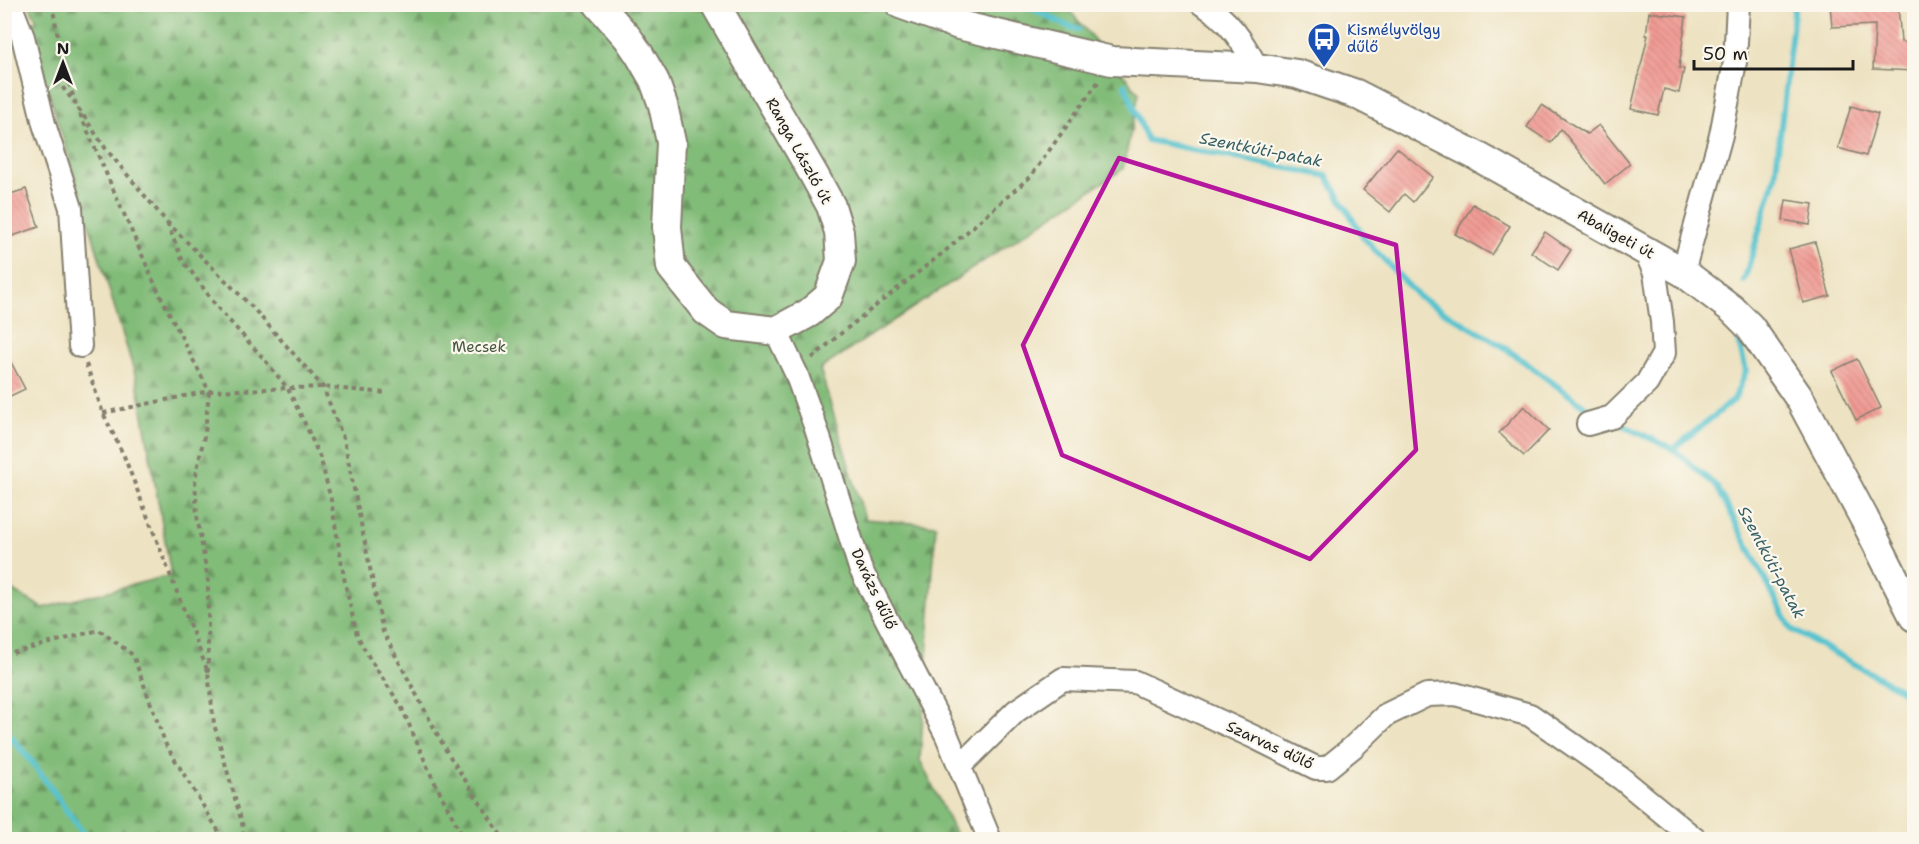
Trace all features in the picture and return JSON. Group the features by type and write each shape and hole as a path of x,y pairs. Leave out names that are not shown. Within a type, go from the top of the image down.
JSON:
{"main road":[{"path":"598,4 639,54 654,80 663,105 671,142 667,227 671,267 705,311 726,325 776,331"},
{"name":"Ranga László út","path":"715,4 831,206 839,232 841,261 828,297 809,313 776,331"},
{"name":"Abaligeti út","path":"900,4 959,25 1112,61 1257,68 1298,75 1356,94 1475,155 1683,272 1732,309 1750,327 1800,399 1914,617"}],"street":[{"path":"10,4 22,37 44,124 71,208 80,346"},
{"path":"1202,4 1214,10 1239,36 1257,68"},
{"path":"1683,272 1721,135 1735,62 1738,4"},
{"path":"1588,424 1612,417 1647,383 1664,353 1655,273 1645,250"},
{"name":"Darázs dűlő","path":"776,331 796,373 818,434 860,568 947,736 990,840"},
{"name":"Szarvas dűlő","path":"960,766 1016,711 1063,679 1136,682 1316,768 1327,768 1386,715 1427,695 1455,694 1530,715 1623,779 1696,840"}],"path":[{"path":"52,4 63,64 76,105 157,289 209,392 205,432 195,479 197,516 208,581 208,672 214,724 245,840"},
{"path":"796,373 845,330 944,252 1032,176 1112,61"},
{"path":"76,105 106,149 165,220 252,307 323,387 344,440 383,632 447,752 504,840"},
{"path":"165,220 182,259 217,307 288,389 308,428 321,460 331,500 345,583 357,635 401,706 431,774 462,835 467,840"},
{"path":"80,346 103,413 124,456 208,672"},
{"path":"103,413 209,392 323,387 386,393"},
{"path":"4,651 12,653 99,630 133,655 166,745 224,840"}],"highlighted area":[{"path":"1119,158 1396,245 1416,450 1310,559 1062,455 1023,345"}],"green space":[{"name":"Mecsek","path":"29,5 1065,5 1139,93 1123,169 820,369 865,519 936,525 920,760 958,839 5,840 5,586 43,608 171,575 137,381 28,24 37,21"}],"building":[{"path":"1830,4 1898,4 1901,42 1914,43 1914,71 1873,69 1875,25 1832,27"},
{"path":"1649,12 1686,17 1679,68 1684,69 1679,93 1664,89 1658,115 1631,109 1648,35 1646,35"},
{"path":"1542,105 1587,134 1599,125 1630,164 1605,184 1561,129 1551,143 1527,127"},
{"path":"1851,106 1878,114 1866,156 1838,148"},
{"path":"1397,148 1433,177 1413,202 1404,194 1390,212 1363,190"},
{"path":"26,189 39,227 4,239 4,196"},
{"path":"1786,200 1813,204 1810,225 1783,220"},
{"path":"1473,204 1510,226 1492,255 1455,234"},
{"path":"1545,232 1571,250 1558,270 1531,252"},
{"path":"1815,242 1830,296 1803,303 1789,249"},
{"path":"4,349 25,389 4,399"},
{"path":"1857,359 1881,408 1856,420 1832,371"},
{"path":"1524,406 1549,430 1524,456 1499,433"}],"waterway":[{"name":"Szentkúti-patak","path":"1024,4 1067,26 1079,29"},
{"path":"1744,281 1775,178 1795,4"},
{"name":"Szentkúti-patak","path":"1125,85 1147,140 1327,176 1364,238 1419,297 1504,347 1587,408"},
{"path":"1673,449 1734,400 1746,371 1738,338"},
{"name":"Szentkúti-patak","path":"1620,424 1673,449 1717,487 1791,629 1914,697"},
{"path":"5,730 32,762 88,840"}],"place":[{"name":"Kismélyvölgy dűlő","path":"1324,68"}]}
